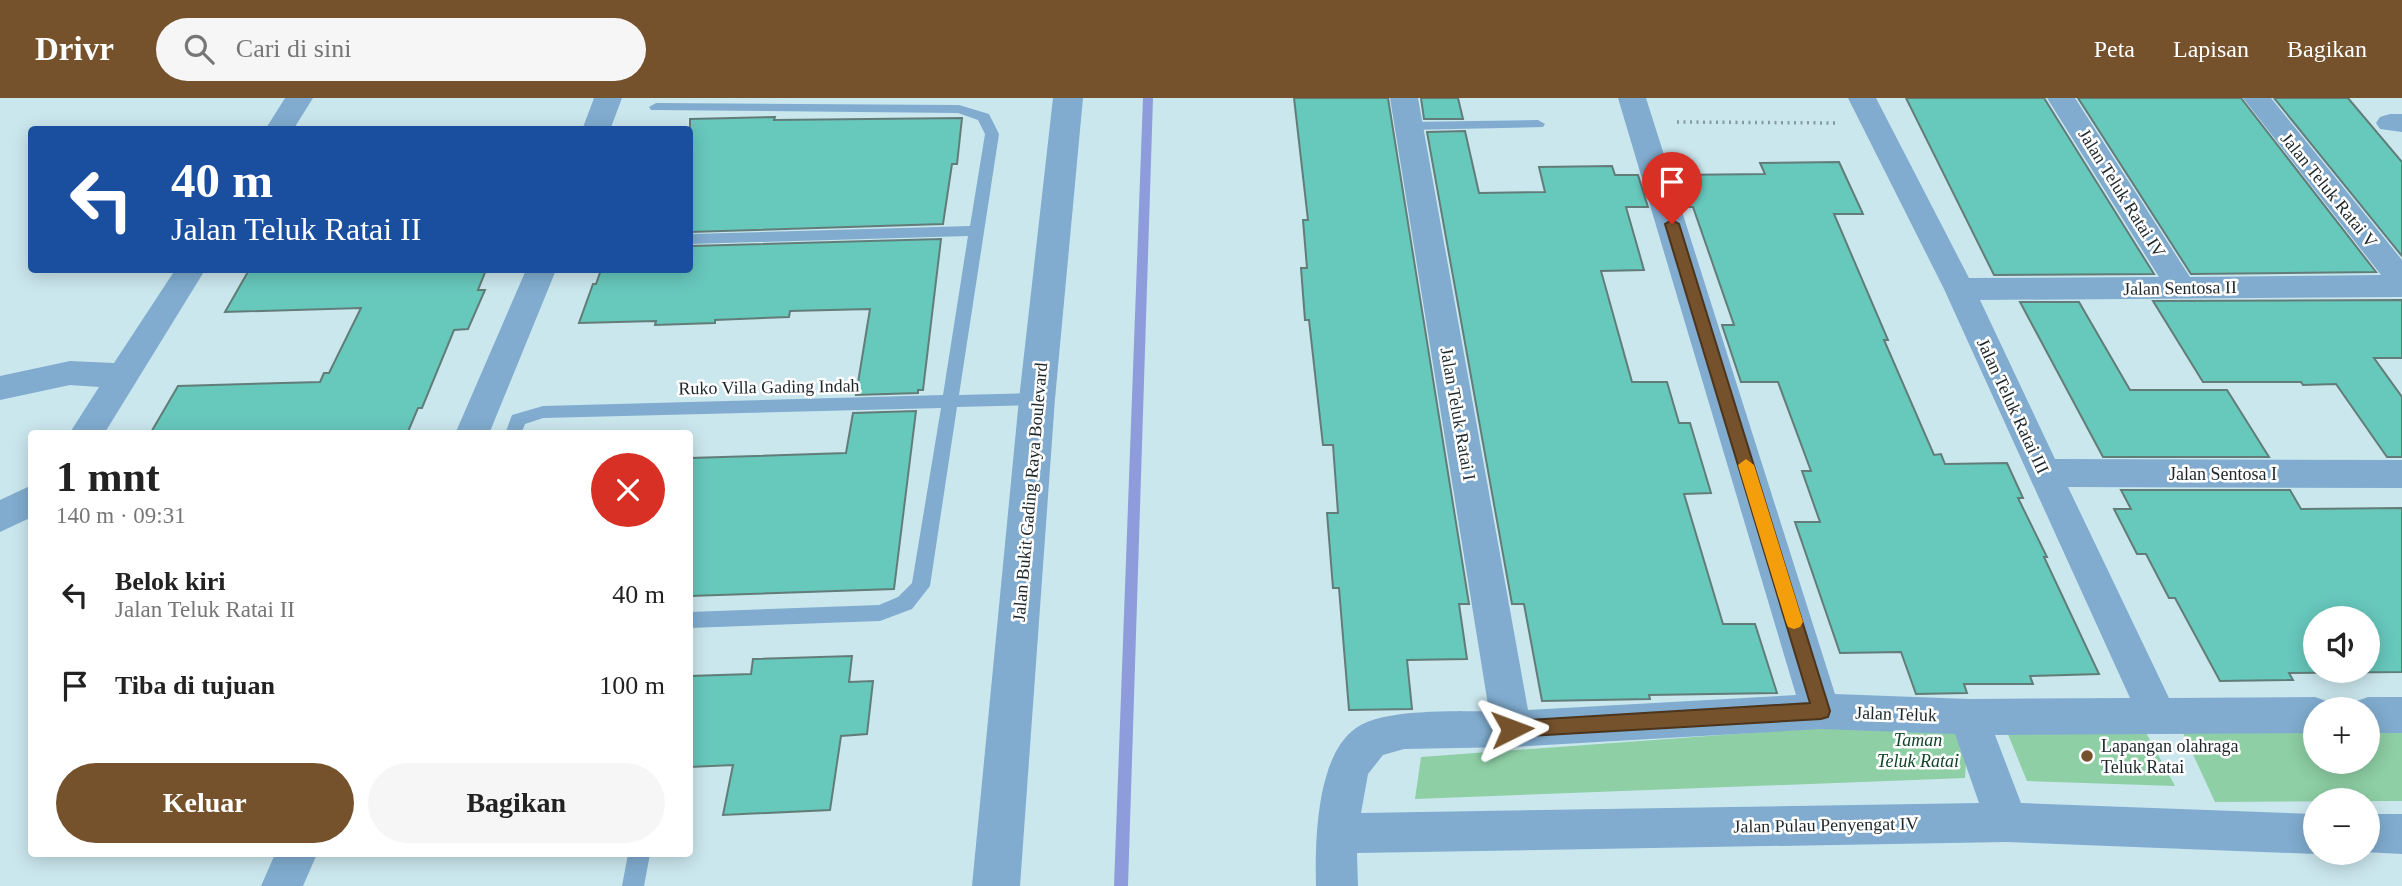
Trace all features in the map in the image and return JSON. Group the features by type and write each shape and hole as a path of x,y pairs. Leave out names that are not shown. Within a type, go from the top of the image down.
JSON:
{"street":[{"path":"282,126 299,98"},
{"path":"598,126 608,98"},
{"name":"Jalan Bukit Gading Raya Boulevard","path":"996,886 1037,399 1068,98"},
{"name":"Jalan Teluk Ratai IV","path":"2061,98 2182,289"},
{"name":"Jalan Teluk Ratai V","path":"2257,98 2402,283"},
{"path":"1637,110 1821,711"},
{"name":"Jalan Teluk Ratai III","path":"1869,110 1959,289 2158,717"},
{"name":"Jalan Teluk Ratai I","path":"1406,112 1512,729"},
{"path":"88,430 188,273"},
{"path":"474,430 540,273"},
{"name":"Jalan Sentosa II","path":"1959,289 2182,289 2402,283"},
{"path":"0,388 70,373 122,376"},
{"name":"Jalan Sentosa I","path":"2045,473 2402,474"},
{"path":"0,518 28,501"},
{"name":"Jalan Teluk","path":"1337,886 1336,834 1349,767 1370,741 1404,731 1512,729 1821,711 1969,717 2303,715"},
{"path":"2380,715 2402,715"},
{"path":"1969,717 2007,822"},
{"name":"Jalan Pulau Penyengat IV","path":"1336,834 2007,822 2303,834"},
{"path":"2380,834 2402,834"},
{"path":"282,886 295,857"}],"lane":[{"path":"656,107 959,109 984,117 992,134 921,586 905,603 880,613 693,620"},
{"path":"1406,112 1538,124"},
{"path":"693,239 978,231"},
{"name":"Ruko Villa Gading Indah","path":"515,430 519,420 543,412 1037,399"},
{"path":"633,886 638,857"}],"path":[{"path":"1637,110 1869,110"}],"green space":[{"name":"Taman Teluk Ratai","path":"1969,717 1965,778 1415,799 1421,757"},
{"name":"Lapangan olahraga Teluk Ratai","path":"2003,722 2145,731 2175,786 2027,781"},
{"path":"2303,732 2303,774 2380,774 2380,732 2402,732 2402,801 2380,801 2380,788 2303,788 2303,802 2215,802 2183,733"}],"building":[{"path":"1294,98 1388,98 1469,604 1459,604 1467,659 1407,660 1412,709 1349,710 1339,588 1333,588 1327,513 1338,513 1333,445 1323,445 1309,320 1305,320 1301,268 1307,268 1303,220 1308,220"},
{"path":"1421,98 1458,98 1463,119 1424,119"},
{"path":"1906,98 2044,98 2154,274 1994,275"},
{"path":"2078,98 2241,98 2376,272 2191,274"},
{"path":"2274,98 2348,98 2402,162 2402,256"},
{"path":"962,118 957,164 952,164 943,224 693,232 693,126 690,126 690,119"},
{"path":"1465,131 1479,193 1545,192 1539,167 1612,166 1615,175 1638,175 1648,207 1626,207 1644,270 1601,271 1632,382 1667,382 1679,423 1690,423 1711,493 1684,494 1723,624 1755,624 1777,693 1649,695 1650,699 1542,701 1524,604 1512,604 1427,132"},
{"path":"1839,162 1863,214 1834,214 1888,340 1884,340 1934,455 1941,454 1945,464 2007,463 2023,498 2018,498 2099,674 2030,676 2033,684 1964,684 1967,693 1916,694 1901,652 1840,653 1795,522 1820,522 1802,471 1811,471 1778,382 1741,382 1722,325 1734,325 1693,207 1683,207 1673,175 1765,174 1760,163"},
{"path":"941,239 923,390 918,390 918,393 856,395 870,309 790,311 789,317 715,320 715,323 579,323 593,284 596,284 600,273 693,273 693,246"},
{"path":"247,273 485,273 478,290 485,290 468,329 454,330 422,408 418,408 409,430 152,430 178,386 320,382 324,373 329,373 361,308 225,312"},
{"path":"2402,300 2402,358 2374,358 2402,397 2402,457 2387,457 2336,384 2203,382 2153,301"},
{"path":"2020,302 2079,302 2130,390 2227,390 2269,457 2103,457"},
{"path":"916,411 894,589 693,596 693,458 846,453 853,413"},
{"path":"2121,490 2290,490 2301,509 2402,508 2402,672 2380,672 2380,606 2303,606 2303,673 2289,673 2293,680 2220,681 2175,598 2169,598 2146,554 2137,554 2114,509 2131,509"},
{"path":"852,656 849,682 873,681 867,734 841,736 830,810 723,815 733,765 693,767 693,676 751,674 753,659"}],"waterway":[{"path":"1121,886 1148,98"}],"slow traffic":[{"path":"1746,465 1794,622"}],"place":[{"name":"Lapangan olahraga Teluk Ratai","path":"2087,756"}],"route":[{"path":"1512,729 1821,711 1672,224"}]}
